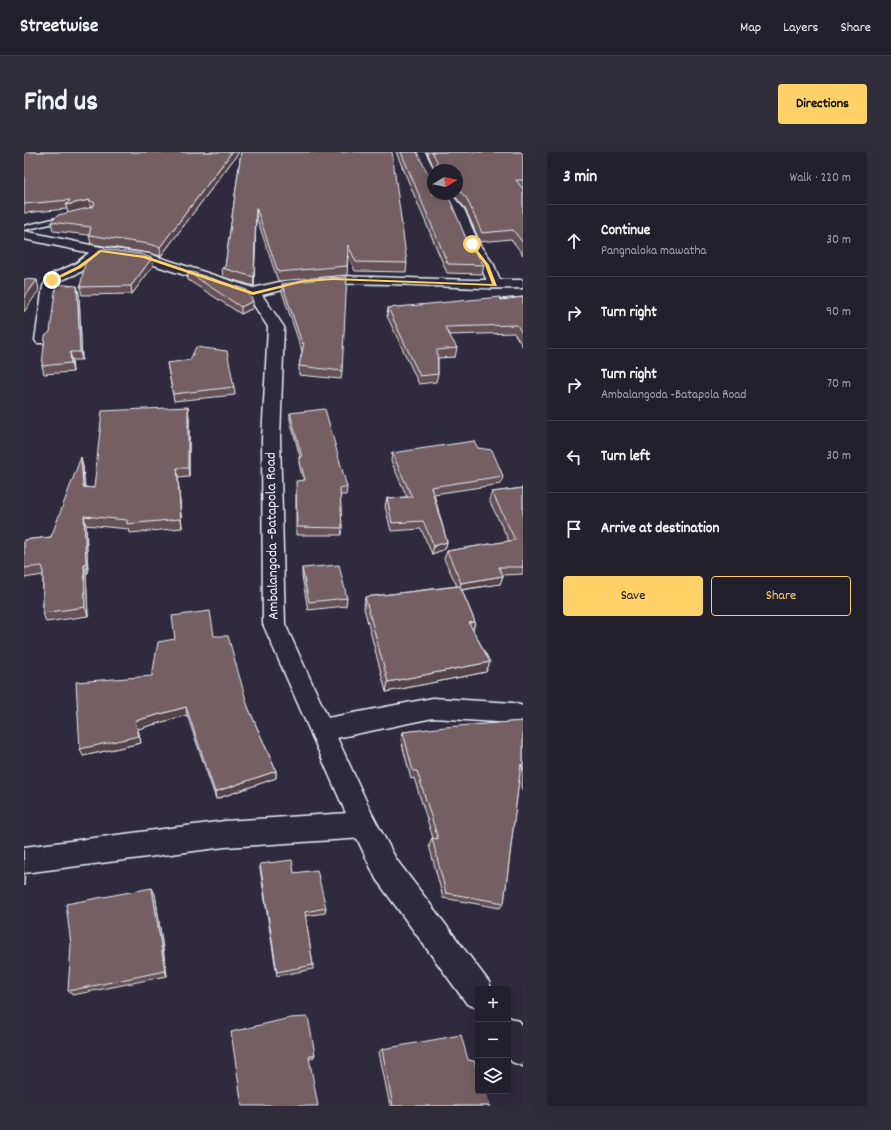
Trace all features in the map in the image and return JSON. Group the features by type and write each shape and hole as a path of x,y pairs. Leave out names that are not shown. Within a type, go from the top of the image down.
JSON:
{"street":[{"path":"419,152 427,168"},
{"path":"449,200 456,209 472,244 487,265 495,285"},
{"path":"24,235 100,251 144,257 253,293 272,287 304,281 333,279 495,285 523,284"},
{"path":"43,340 52,280 80,267 100,251"},
{"name":"Ambalangoda -Batapola Road","path":"253,293 276,328 271,439 274,624 364,825 386,869 475,989"},
{"path":"322,730 433,708 514,713 523,716"},
{"path":"24,860 127,848 225,834 364,825"},
{"path":"511,1036 523,1051"}],"lane":[{"path":"24,228 74,215"}],"building":[{"path":"24,152 232,152 160,247 89,235 91,227 51,222 58,215 93,207 95,203 89,200 66,205 70,200 24,204"},
{"path":"241,152 392,152 407,263 356,262 348,245 347,266 278,272 256,207 254,277 222,268 225,267"},
{"path":"401,152 417,152 427,172 427,200 450,200 465,236 484,265 448,264"},
{"path":"432,152 523,152 523,180 516,180 523,189 523,243 513,230 482,233 467,199 463,195 463,164 437,164 437,161"},
{"path":"102,249 140,254 152,258 131,286 80,287 85,263"},
{"path":"188,272 247,290 253,301 241,307"},
{"path":"347,277 342,371 299,366 304,343 302,343 282,284 326,278"},
{"path":"24,279 37,280 24,298"},
{"path":"56,284 77,286 80,352 70,352 71,363 42,366 45,336 50,332"},
{"path":"500,297 501,300 523,297 523,335 517,325 445,327 457,348 437,350 438,374 420,376 388,308"},
{"path":"196,347 227,351 234,387 173,394 167,363 190,360"},
{"path":"188,407 188,468 177,468 181,519 127,524 127,520 84,516 86,564 84,564 85,607 43,613 43,569 42,566 24,568 24,540 51,537 81,457 83,487 94,488 102,411"},
{"path":"325,409 347,487 340,488 342,528 297,527 296,481 305,480 299,457 302,457 290,413"},
{"path":"474,441 478,448 492,450 503,476 431,487 447,542 434,546 423,521 392,523 387,498 412,497 392,453"},
{"path":"523,488 523,567 499,567 503,576 461,583 447,551 515,540 492,492"},
{"path":"339,565 347,598 309,602 302,568"},
{"path":"460,586 475,622 469,623 490,662 388,682 365,597"},
{"path":"210,611 214,636 228,636 248,707 276,771 215,792 186,707 135,721 139,736 80,749 76,682 152,676 158,642 175,639 172,616"},
{"path":"523,721 523,771 521,764 504,903 446,893 432,838 438,839 417,771 413,771 403,732"},
{"path":"292,860 294,873 317,870 326,908 305,912 313,965 277,972 260,864"},
{"path":"152,888 165,971 68,991 71,945 66,904"},
{"path":"308,1017 315,1054 309,1057 318,1106 242,1106 231,1032 290,1018"},
{"path":"461,1035 468,1060 474,1061 475,1064 475,1094 486,1094 490,1106 393,1106 382,1049"}],"route":[{"path":"52,280 80,267 100,251 144,257 166,263 253,293 272,287 304,281 333,279 495,285 487,265 472,244"}]}
